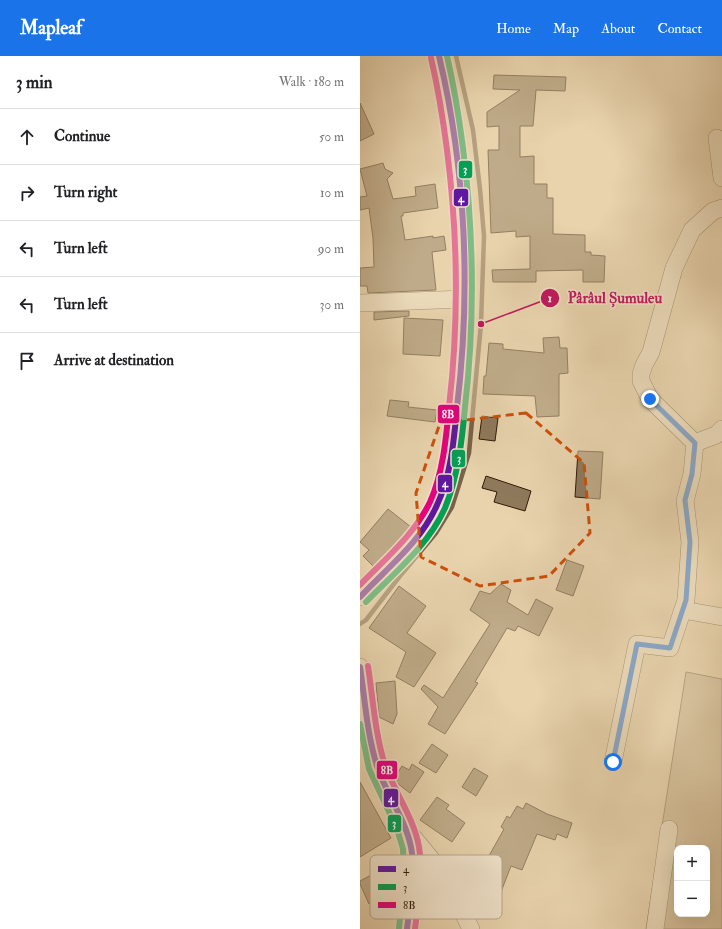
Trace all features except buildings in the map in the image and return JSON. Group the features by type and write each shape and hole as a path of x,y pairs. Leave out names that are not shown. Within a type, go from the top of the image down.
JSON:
{"street":[{"path":"360,597 411,544 426,525 437,505 444,484 453,443 463,353 465,299 464,261 458,166 446,86 439,56"},
{"path":"717,138 722,178"},
{"path":"695,443 650,399 641,382 641,374 651,352 674,268 692,230 713,211 722,208"},
{"path":"360,303 465,299"},
{"path":"695,443 716,435 722,429"},
{"path":"613,762 637,644 670,648 686,600 690,542 685,500 692,474 695,443"},
{"path":"683,610 722,617"},
{"path":"360,667 377,765 383,782 404,825 411,848 411,855"},
{"path":"404,825 428,855"},
{"path":"655,929 669,829"},
{"path":"407,929 408,919"},
{"path":"466,919 471,929"}],"highlighted area":[{"path":"526,413 584,463 590,533 549,576 480,586 421,557 416,493 440,423"}],"shaded area":[{"path":"686,672 722,679 722,929 646,929"}],"waterway":[{"path":"360,624 366,620 436,533 452,507 469,453 481,324 484,236 473,130 456,56"}],"transit line":[{"name":"4","path":"360,597 413,543 430,518 442,494 446,482 453,445 461,364 465,275 460,186 455,142 439,56"},
{"name":"3","path":"366,602 420,547 438,522 445,508 453,484 461,445 468,375 472,310 471,246 467,181 463,148 447,56"},
{"name":"8B","path":"360,585 407,536 423,514 430,502 438,479 445,443 452,375 456,311 455,246 451,182 447,150 431,58"},
{"name":"8B","path":"368,666 377,729 385,765 417,836 420,855"},
{"name":"4","path":"360,667 369,729 377,766 400,816 408,836 413,855"},
{"name":"3","path":"360,724 369,769 397,829 403,855"},
{"name":"3","path":"399,928 400,919"},
{"name":"4","path":"407,929 408,919"},
{"name":"8B","path":"415,929 416,919"}],"place":[{"name":"Pârâul Șumuleu","path":"481,324"}],"route":[{"path":"613,762 637,644 670,648 686,600 690,542 685,500 692,474 695,443 650,399"}]}
